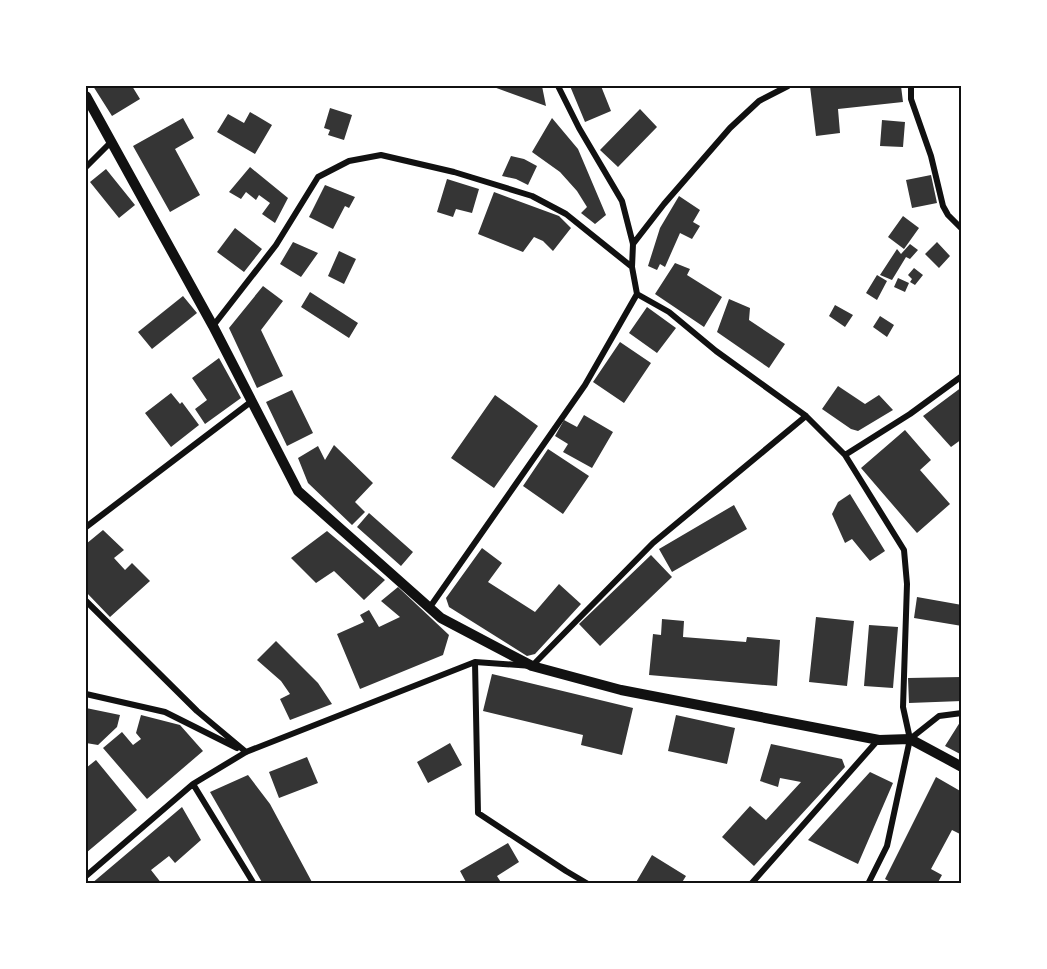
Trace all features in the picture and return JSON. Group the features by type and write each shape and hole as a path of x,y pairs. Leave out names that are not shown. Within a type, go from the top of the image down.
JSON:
{"street":[{"path":"430,607 585,385 638,294 632,267 633,244 622,201 579,128 558,86"},
{"path":"633,244 664,204 730,128 759,101 788,86"},
{"path":"911,86 911,99 931,156 943,206 962,230"},
{"path":"86,96 213,326 298,490 441,618 532,666"},
{"path":"86,167 112,142"},
{"path":"213,326 276,245 318,177 350,161 381,155 453,172 532,196 566,214 632,267"},
{"path":"638,294 669,312 716,351 806,416 845,455 904,550 907,584 903,707 910,739 887,846 868,884"},
{"path":"845,455 910,414 962,376"},
{"path":"86,527 252,401"},
{"path":"532,666 653,543 806,416"},
{"path":"86,601 197,711 246,752"},
{"path":"475,662 478,813 588,884"},
{"path":"86,876 193,784 246,752 475,662 532,666 621,690 879,740 910,739 962,767"},
{"path":"86,694 165,712 246,752"},
{"path":"910,739 939,716 962,713"},
{"path":"751,884 879,740"},
{"path":"193,784 254,884"}],"building":[{"path":"93,86 132,86 140,99 112,116"},
{"path":"491,86 542,86 546,106"},
{"path":"570,86 601,86 611,111 585,122"},
{"path":"810,86 901,86 903,102 838,109 840,133 816,136"},
{"path":"330,108 352,115 344,140 328,135 330,130 324,128"},
{"path":"640,109 657,127 618,167 600,150"},
{"path":"250,112 272,125 255,154 217,132 228,114 244,123"},
{"path":"183,118 194,138 175,149 200,195 170,212 133,146"},
{"path":"552,118 578,149 606,215 595,224 581,213 587,207 577,191 560,172 532,152"},
{"path":"882,120 905,122 903,147 880,146"},
{"path":"511,156 524,159 537,166 528,185 502,176"},
{"path":"250,167 288,198 275,223 262,214 270,203 259,195 256,200 246,192 241,199 229,192"},
{"path":"106,169 135,205 119,218 90,182"},
{"path":"931,175 937,203 912,208 906,180"},
{"path":"447,179 479,189 472,213 456,209 453,217 437,212"},
{"path":"325,185 355,197 349,208 345,206 333,229 309,217"},
{"path":"494,192 559,216 571,228 553,251 543,241 534,237 523,252 478,234"},
{"path":"679,196 700,210 693,222 700,226 692,239 680,233 665,267 660,264 657,270 648,266 660,228"},
{"path":"903,216 919,228 904,249 888,237"},
{"path":"235,228 262,249 244,272 217,252"},
{"path":"293,242 318,253 301,277 280,264"},
{"path":"937,242 950,256 939,268 925,254"},
{"path":"910,244 918,250 910,259 906,257 892,280 880,275 897,249 901,254"},
{"path":"339,251 356,259 344,284 328,276"},
{"path":"675,263 690,269 687,275 722,297 704,327 655,294"},
{"path":"914,268 923,275 915,285 910,282 912,279 908,275"},
{"path":"877,275 887,281 877,300 866,293"},
{"path":"898,278 909,283 905,292 894,287"},
{"path":"263,286 283,301 261,330 283,376 257,388 229,328"},
{"path":"310,292 358,323 349,338 301,307"},
{"path":"183,296 197,313 152,349 138,332"},
{"path":"729,299 750,308 749,320 785,344 769,368 717,332"},
{"path":"835,305 853,315 845,327 829,316"},
{"path":"647,307 676,328 657,353 629,333"},
{"path":"880,316 894,325 887,337 873,327"},
{"path":"620,342 651,363 624,403 593,382"},
{"path":"219,358 241,398 205,424 195,409 207,400 192,378"},
{"path":"838,386 865,404 879,395 893,410 858,431 851,429 822,409"},
{"path":"962,387 962,439 951,447 923,416"},
{"path":"292,390 313,433 287,446 266,402"},
{"path":"171,393 180,404 182,402 199,425 171,447 145,413"},
{"path":"495,395 538,426 494,488 451,458"},
{"path":"584,415 613,432 592,468 563,452 568,444 555,436 564,420 577,427"},
{"path":"905,430 931,460 920,470 950,504 917,533 861,468"},
{"path":"334,445 373,483 355,502 365,512 352,525 308,483 298,458 318,446 325,460"},
{"path":"548,449 589,476 563,514 523,486"},
{"path":"850,494 885,551 870,561 852,539 845,543 832,514 838,502"},
{"path":"734,505 747,529 672,572 659,549"},
{"path":"369,513 413,552 401,566 357,527"},
{"path":"103,530 124,550 114,558 125,570 132,563 150,581 110,617 86,592 86,544"},
{"path":"327,531 385,580 364,600 334,571 316,583 291,558"},
{"path":"482,548 502,563 488,582 535,612 559,584 581,604 535,654 527,656 449,607 446,598"},
{"path":"651,555 672,577 600,646 579,624"},
{"path":"398,587 449,635 443,655 360,689 337,634 364,622 360,615 369,610 379,627 400,617 381,601"},
{"path":"917,597 962,605 962,626 914,618"},
{"path":"816,617 854,621 847,686 809,682"},
{"path":"662,619 684,621 683,637 746,642 747,637 780,640 777,686 649,675 653,634 661,635"},
{"path":"869,625 898,627 893,688 864,686"},
{"path":"276,641 318,683 332,704 290,720 280,699 290,694 281,681 257,660"},
{"path":"492,674 633,708 622,755 581,745 583,735 483,711"},
{"path":"962,677 962,701 909,703 908,678"},
{"path":"86,708 120,715 117,727 98,745 86,743"},
{"path":"141,715 180,725 203,751 147,799 103,748 122,732 133,745 141,739 136,733"},
{"path":"676,715 735,728 727,764 668,751"},
{"path":"962,719 962,755 945,746"},
{"path":"450,743 462,765 428,783 417,762"},
{"path":"771,744 842,759 845,767 754,866 722,837 750,806 766,820 801,782 780,778 778,787 760,781"},
{"path":"307,757 318,783 279,798 269,772"},
{"path":"96,760 137,810 86,853 86,768"},
{"path":"870,772 893,783 858,864 808,840"},
{"path":"248,775 270,804 313,884 263,884 210,792"},
{"path":"936,777 962,792 962,835 952,830 931,869 942,875 937,884 894,884 885,879"},
{"path":"182,807 201,840 175,863 169,856 151,870 162,884 91,884"},
{"path":"508,843 519,862 497,876 502,884 467,884 460,871"},
{"path":"652,855 686,876 681,884 635,884"}]}
